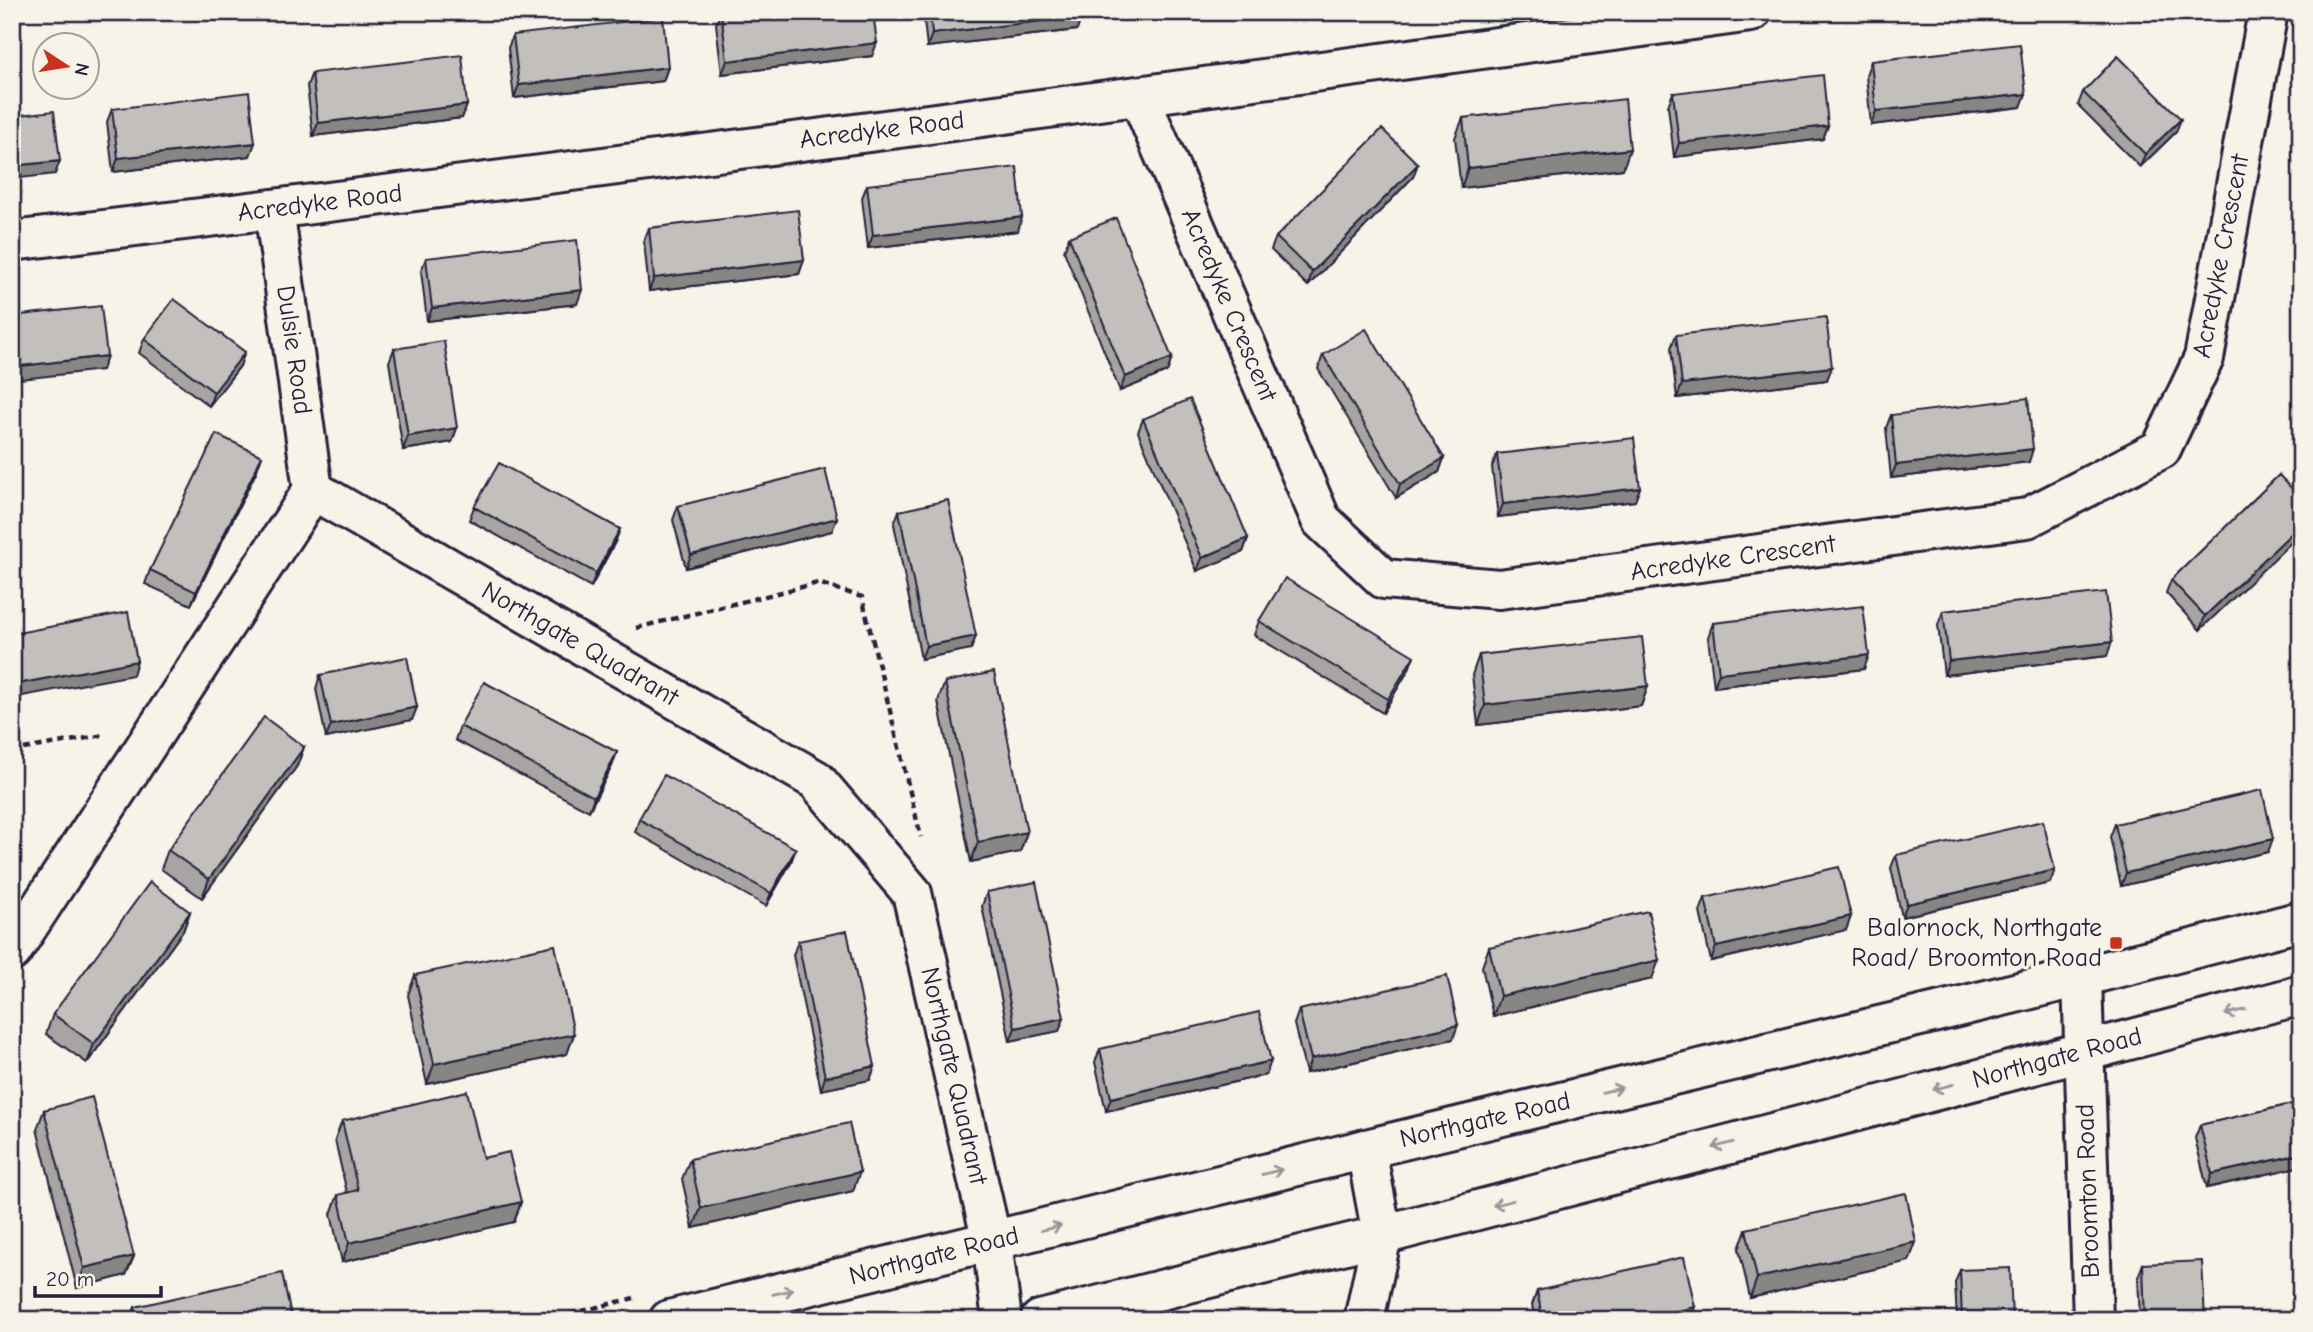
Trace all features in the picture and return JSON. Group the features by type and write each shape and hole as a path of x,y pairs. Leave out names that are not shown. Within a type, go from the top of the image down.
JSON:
{"street":[{"name":"Acredyke Road","path":"12,241 1139,96 1751,12"},
{"name":"Acredyke Crescent","path":"1139,96 1321,520 1384,579 1499,589 2026,518 2161,449 2204,358 2268,12"},
{"name":"Dulsie Road","path":"274,209 313,490"},
{"name":"Northgate Quadrant","path":"313,490 816,780 912,893 992,1242 1002,1320"},
{"path":"12,951 313,490"},
{"name":"Northgate Road","path":"669,1320 1366,1149 2082,978 2301,921"},
{"name":"Broomton Road","path":"2082,978 2094,1320"},
{"name":"Northgate Road","path":"1040,1320 1382,1235 2301,995"},
{"path":"1364,1320 1382,1235 1366,1149"}],"path":[{"path":"577,642 818,583 862,597 922,840 912,893"},
{"path":"12,751 159,726"}],"shaded area":[{"path":"1282,1310 1308,1316 1308,1320 1245,1320"}],"building":[{"path":"721,12 873,12 877,43 727,61"},
{"path":"930,12 1081,12 1082,16 932,34"},
{"path":"663,17 668,67 519,85 513,35"},
{"path":"2020,44 2026,94 1876,111 1871,61"},
{"path":"462,55 467,105 318,123 312,73"},
{"path":"2118,56 2181,119 2145,154 2083,92"},
{"path":"1823,75 1828,126 1679,143 1673,93"},
{"path":"249,92 255,143 118,158 112,109"},
{"path":"1625,99 1630,149 1468,168 1463,118"},
{"path":"54,111 60,161 12,166 12,116"},
{"path":"1382,129 1418,164 1312,272 1276,237"},
{"path":"1017,167 1022,217 873,235 867,185"},
{"path":"798,210 804,260 654,278 649,228"},
{"path":"1116,218 1172,358 1125,377 1069,237"},
{"path":"577,240 582,290 432,308 426,258"},
{"path":"174,299 245,352 214,392 144,339"},
{"path":"101,306 107,356 12,367 12,316"},
{"path":"1826,317 1832,367 1682,384 1676,335"},
{"path":"1366,329 1444,458 1400,484 1323,355"},
{"path":"444,341 457,428 408,436 394,349"},
{"path":"2028,398 2033,449 1896,465 1891,415"},
{"path":"1190,399 1248,538 1202,558 1143,419"},
{"path":"216,434 262,456 196,592 150,570"},
{"path":"1634,438 1640,488 1503,504 1497,454"},
{"path":"499,463 620,529 596,573 474,507"},
{"path":"825,469 837,518 691,555 678,506"},
{"path":"2279,475 2301,498 2301,524 2205,616 2171,580"},
{"path":"948,500 976,636 926,646 899,511"},
{"path":"1285,578 1414,656 1388,699 1259,621"},
{"path":"2106,592 2112,642 1949,661 1943,611"},
{"path":"1863,606 1869,655 1719,673 1713,623"},
{"path":"128,612 137,661 12,685 12,634"},
{"path":"1642,637 1648,686 1485,705 1479,655"},
{"path":"407,657 417,707 331,725 320,675"},
{"path":"994,672 1027,832 978,842 945,682"},
{"path":"484,682 617,752 594,797 460,726"},
{"path":"264,717 304,747 209,879 168,850"},
{"path":"664,775 796,849 771,893 639,819"},
{"path":"2262,790 2273,839 2126,873 2115,824"},
{"path":"2043,821 2055,870 1907,904 1896,855"},
{"path":"1839,867 1851,916 1716,947 1705,898"},
{"path":"150,882 190,912 94,1044 53,1014"},
{"path":"1036,882 1064,1018 1015,1028 987,892"},
{"path":"1648,911 1659,960 1500,996 1489,947"},
{"path":"847,931 875,1066 825,1077 798,941"},
{"path":"555,945 574,1034 434,1064 415,975"},
{"path":"1447,976 1458,1025 1311,1059 1299,1010"},
{"path":"1259,1012 1271,1061 1111,1098 1100,1049"},
{"path":"467,1091 483,1158 509,1152 521,1202 349,1243 338,1195 358,1190 342,1121"},
{"path":"92,1097 134,1256 84,1268 44,1110"},
{"path":"2301,1102 2301,1154 2212,1174 2200,1125"},
{"path":"849,1123 860,1172 701,1208 690,1159"},
{"path":"1906,1193 1916,1242 1757,1278 1746,1229"},
{"path":"1684,1257 1695,1307 1638,1320 1543,1320 1537,1291"},
{"path":"2202,1261 2205,1320 2145,1320 2143,1264"},
{"path":"2010,1268 2012,1320 1962,1320 1960,1270"},
{"path":"282,1273 292,1320 137,1320 135,1307"}],"place":[{"name":"Balornock, Northgate Road/ Broomton Road","path":"2116,943"}]}
